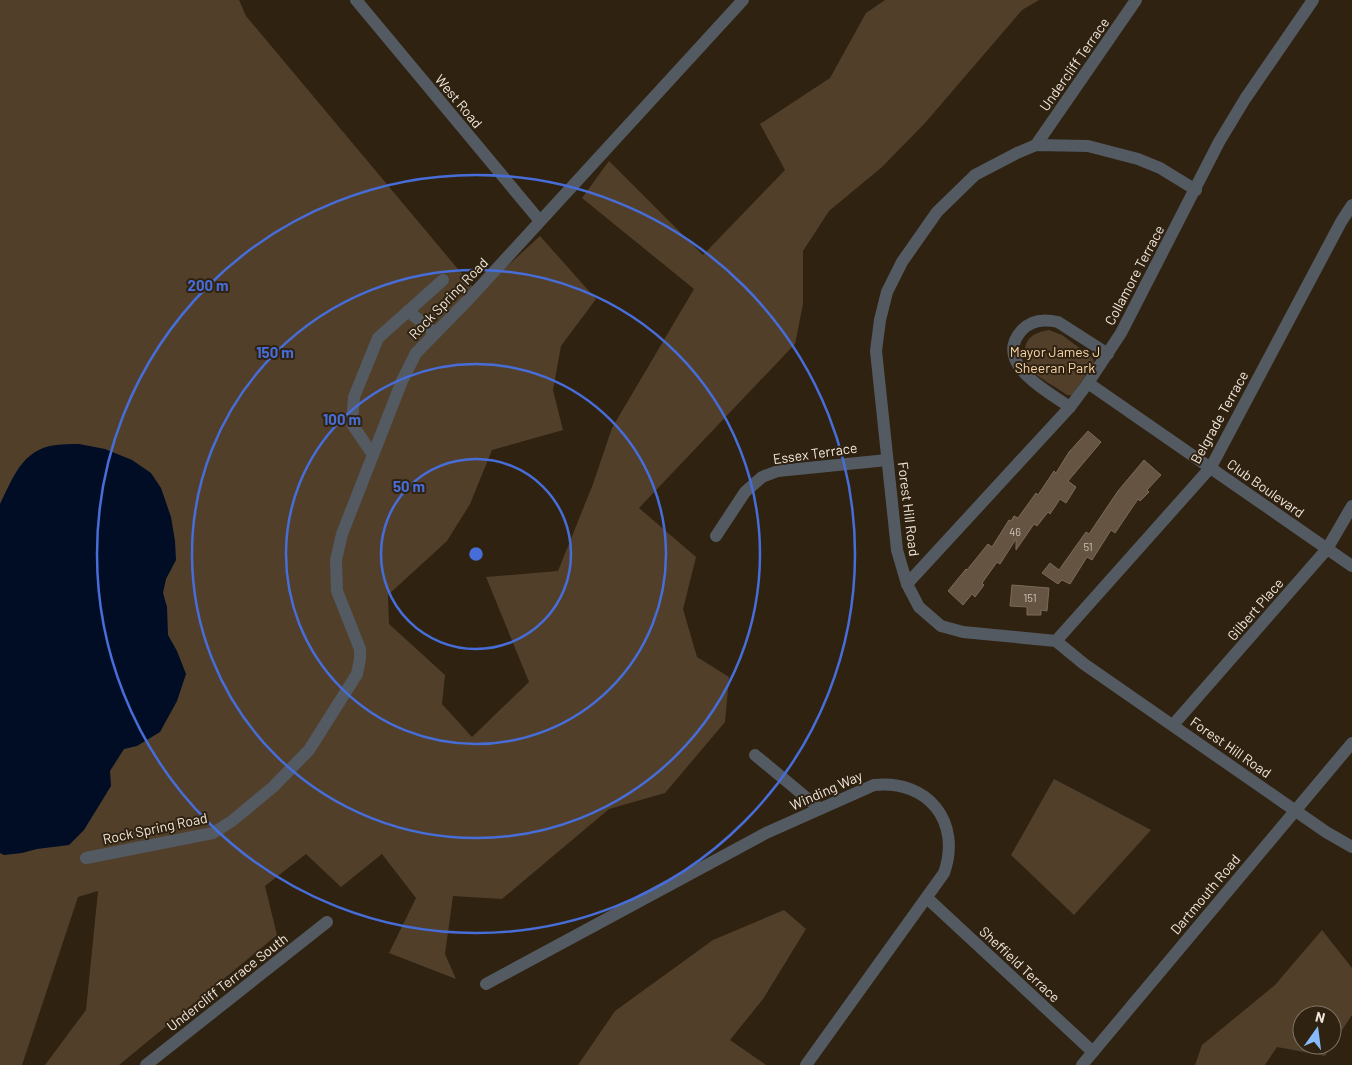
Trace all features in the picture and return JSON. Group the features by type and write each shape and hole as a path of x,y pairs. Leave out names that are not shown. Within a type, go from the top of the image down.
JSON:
{"street":[{"name":"West Road","path":"356,0 540,221"},
{"name":"Rock Spring Road","path":"86,858 213,832 232,821 273,787 309,750 356,674 360,649 337,591 336,560 342,534 416,353 467,301 742,0"},
{"name":"Undercliff Terrace","path":"1036,145 1136,0"},
{"name":"Collamore Terrace","path":"907,584 1070,408 1088,384 1121,333 1219,142 1245,98 1313,0"},
{"name":"Forest Hill Road","path":"1196,190 1160,168 1110,151 1088,146 1036,145 975,175 961,187 932,219 902,262 886,292 876,351 897,550 907,584 919,607 941,626 963,632 1056,642 1084,664 1295,810 1352,847"},
{"name":"Belgrade Terrace","path":"1056,642 1211,468 1341,222 1352,205"},
{"path":"373,455 352,424 354,397 378,338 443,280"},
{"path":"408,311 435,333"},
{"path":"1070,408 1025,375 1019,367 1015,358 1014,348 1022,330 1039,320 1058,322 1108,354"},
{"name":"Club Boulevard","path":"1088,384 1352,566"},
{"name":"Essex Terrace","path":"716,536 746,492 762,477 778,470 888,460"},
{"name":"Gilbert Place","path":"1173,725 1327,549 1352,506"},
{"name":"Dartmouth Road","path":"1082,1065 1352,743"},
{"path":"755,755 820,809"},
{"name":"Winding Way","path":"486,984 766,833 874,784 887,783 913,789 934,805 942,816 947,828 950,841 948,861 944,873 806,1065"},
{"name":"Sheffield Terrace","path":"927,898 1093,1052"},
{"name":"Undercliff Terrace South","path":"146,1065 327,922"}],"green space":[{"path":"0,0 239,0 246,16 478,293 540,236 596,299 561,346 553,390 563,430 492,450 470,504 447,541 388,595 389,624 445,675 442,704 472,737 529,682 486,577 558,571 593,484 612,428 694,289 582,198 609,161 703,255 785,170 760,124 830,78 866,13 885,0 1039,0 1022,10 925,123 882,167 829,211 803,251 803,304 795,344 639,508 696,557 683,609 697,657 729,677 725,722 665,793 609,809 502,899 453,896 445,954 456,979 389,953 416,898 382,854 341,887 306,854 265,886 277,935 119,1065 45,1065 86,1010 98,891 78,897 22,1065 0,1065"},
{"name":"Mayor James J Sheeran Park","path":"1049,330 1062,335 1093,358 1094,363 1072,395 1067,395 1038,376 1031,370 1026,360 1025,349 1029,339 1039,332"},
{"path":"1054,779 1151,830 1074,915 1011,855"},
{"path":"784,910 806,929 763,999 730,1040 766,1065 578,1065 615,1011 713,940"},
{"path":"1322,930 1352,968 1352,1015 1342,1030 1342,1005 1292,1005 1292,1050 1277,1047 1265,1065 1195,1065 1202,1045 1275,985"}],"water":[{"path":"79,444 105,449 132,460 151,473 161,488 171,517 176,560 166,579 163,593 167,607 168,635 186,674 177,701 160,732 137,746 124,749 110,771 111,786 84,830 69,845 4,855 0,853 0,504 20,466 35,452 56,445"}],"building":[{"path":"1088,431 1101,442 1068,481 1076,487 1066,503 1060,499 1050,514 1048,512 1037,526 1034,524 1016,550 1016,539 1000,564 997,562 982,583 984,585 975,597 972,594 963,605 948,591 988,544 992,547 1009,520 1011,521 1014,516 1018,518 1036,493 1038,495 1054,471 1056,473 1069,452"},
{"path":"1144,460 1161,475 1147,490 1149,492 1140,501 1138,499 1115,533 1111,530 1092,560 1087,557 1070,584 1062,580 1058,584 1042,573 1050,563 1059,570 1086,532 1089,534 1118,491"},
{"path":"1012,585 1049,588 1047,611 1041,610 1041,615 1027,615 1027,607 1010,606"}]}
